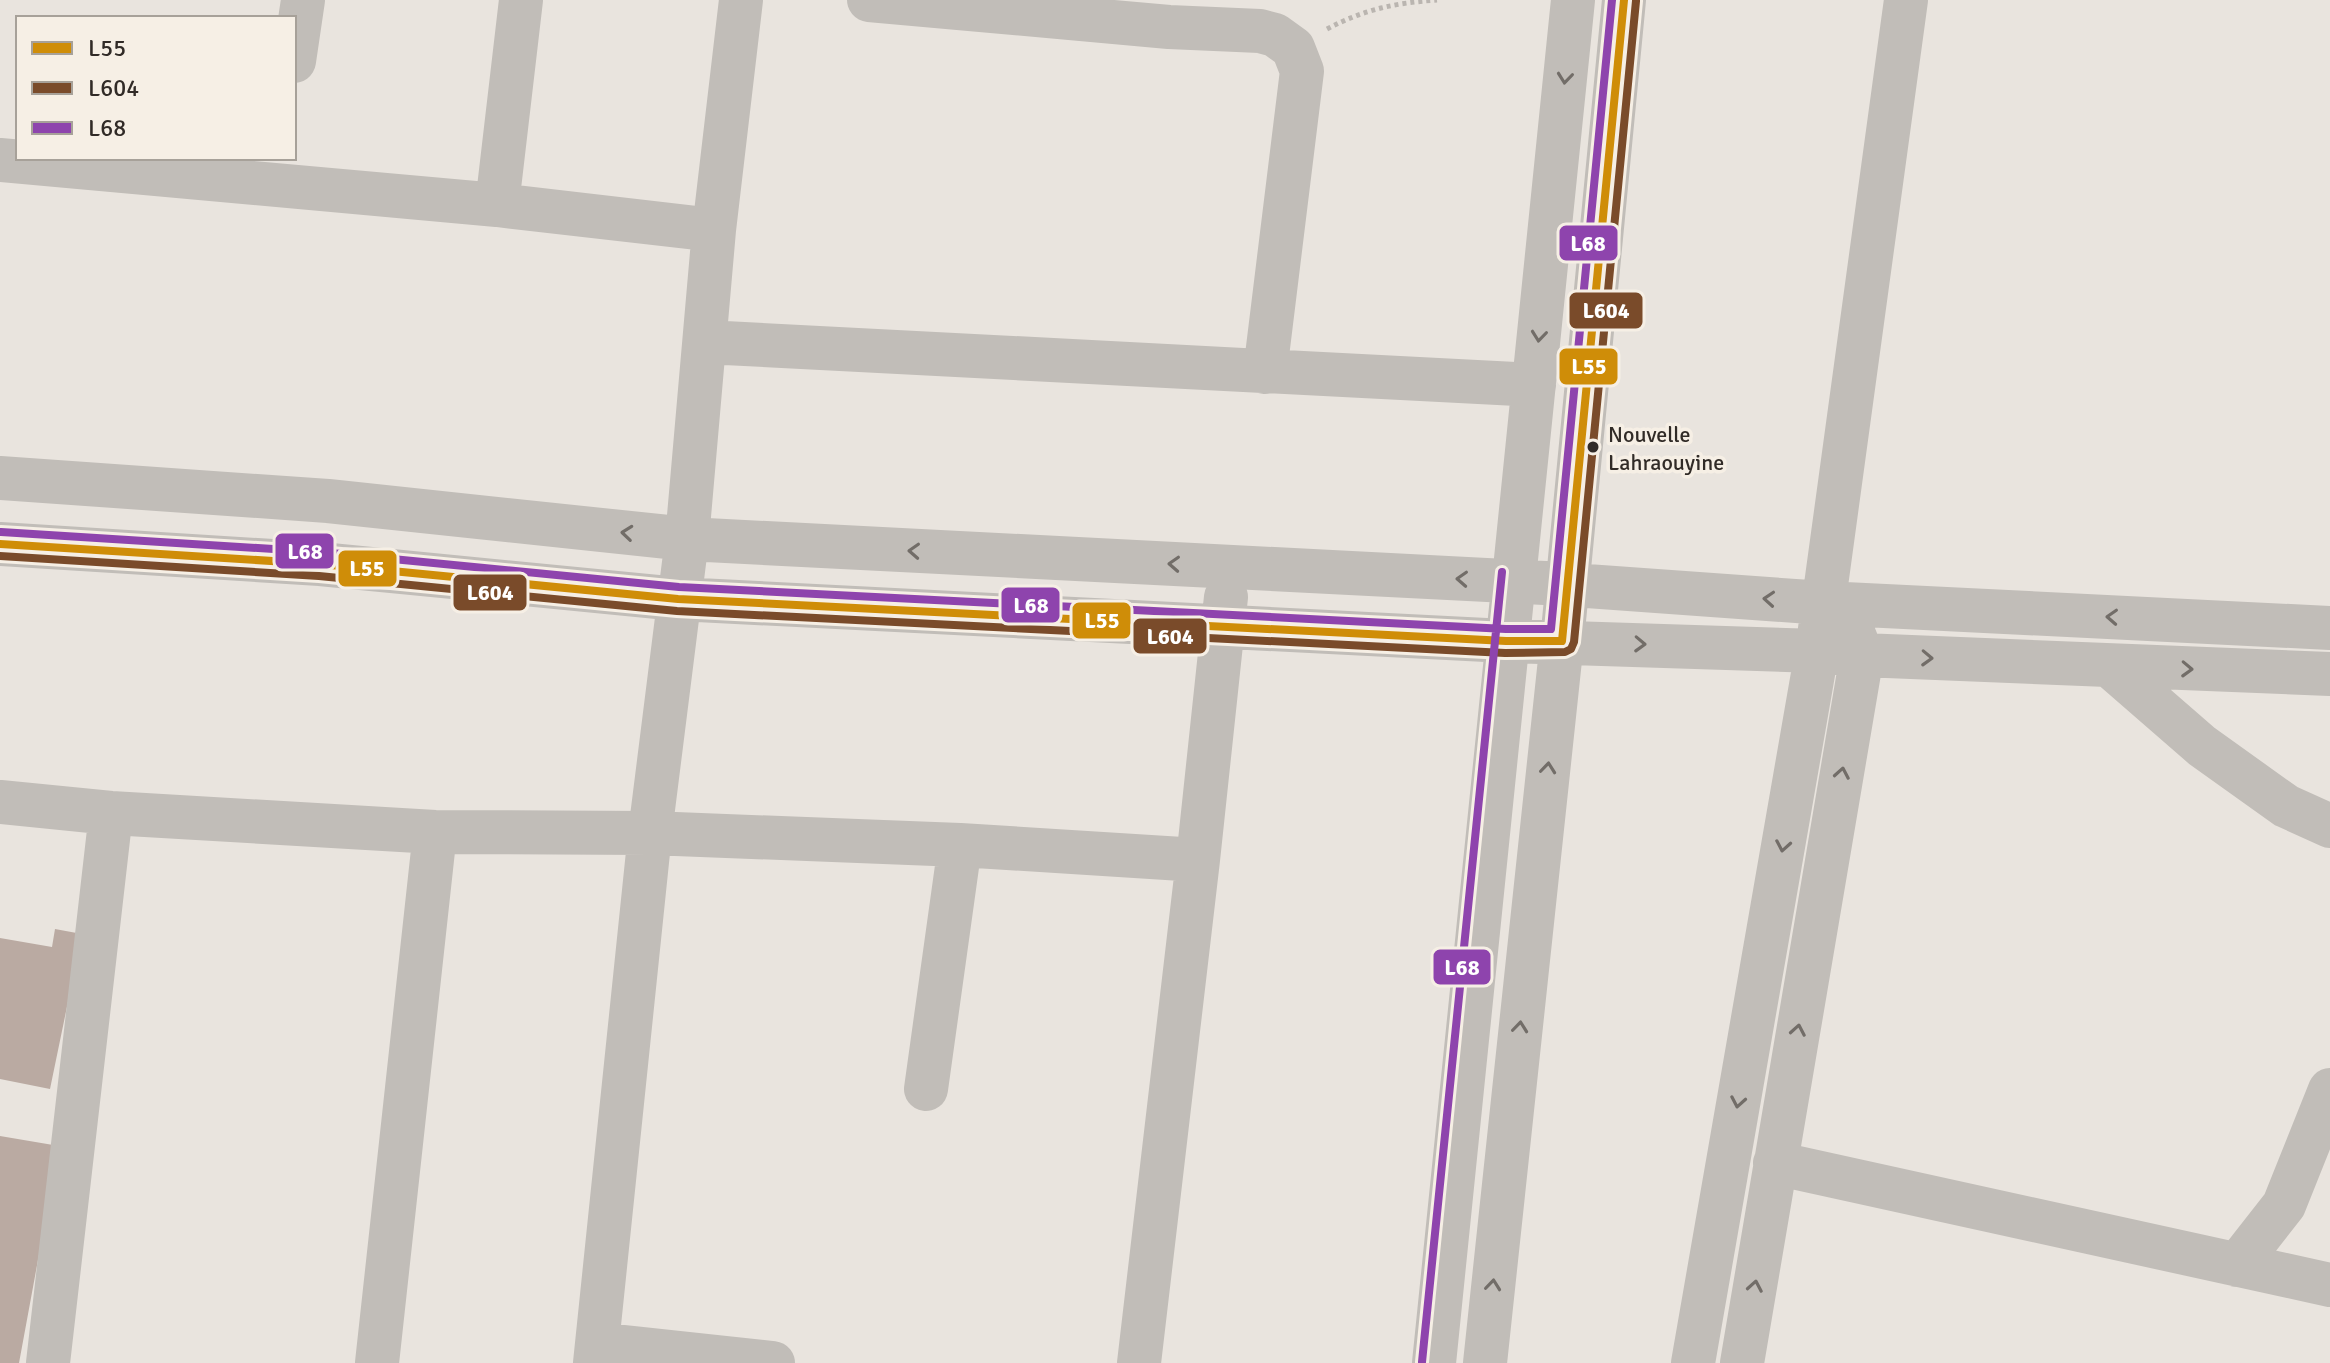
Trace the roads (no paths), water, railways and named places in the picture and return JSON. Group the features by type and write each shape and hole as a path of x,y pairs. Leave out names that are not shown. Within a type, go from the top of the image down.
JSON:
{"street":[{"path":"296,47 303,0"},
{"path":"497,205 521,0"},
{"path":"741,0 714,230 687,539 650,833 596,1354 773,1363"},
{"path":"869,0 1170,13 1275,35 1293,48 1302,71 1265,372"},
{"path":"1434,1363 1573,0"},
{"path":"1485,1363 1562,641 1624,0"},
{"path":"1693,1363 1817,651 1906,0"},
{"path":"0,160 278,172 497,205 714,230"},
{"path":"705,342 1534,385"},
{"path":"0,478 328,501 687,539 1513,581 1824,603 2330,628"},
{"path":"0,544 320,564 678,599 1506,641 1817,651 2330,674"},
{"path":"1139,1363 1229,567"},
{"path":"1742,1363 1862,655 1848,623 1824,603"},
{"path":"2110,666 2202,746 2286,806 2330,826"},
{"path":"0,802 111,813 435,832 650,833 960,845 1198,860"},
{"path":"48,1363 111,813"},
{"path":"377,1363 435,832"},
{"path":"926,1089 960,845"},
{"path":"2237,1265 2284,1205 2330,1090"},
{"path":"1775,1163 2330,1285"},
{"path":"1455,1164 1506,1165"}],"place":[{"name":"Nouvelle Lahraouyine","path":"1593,447"}]}
